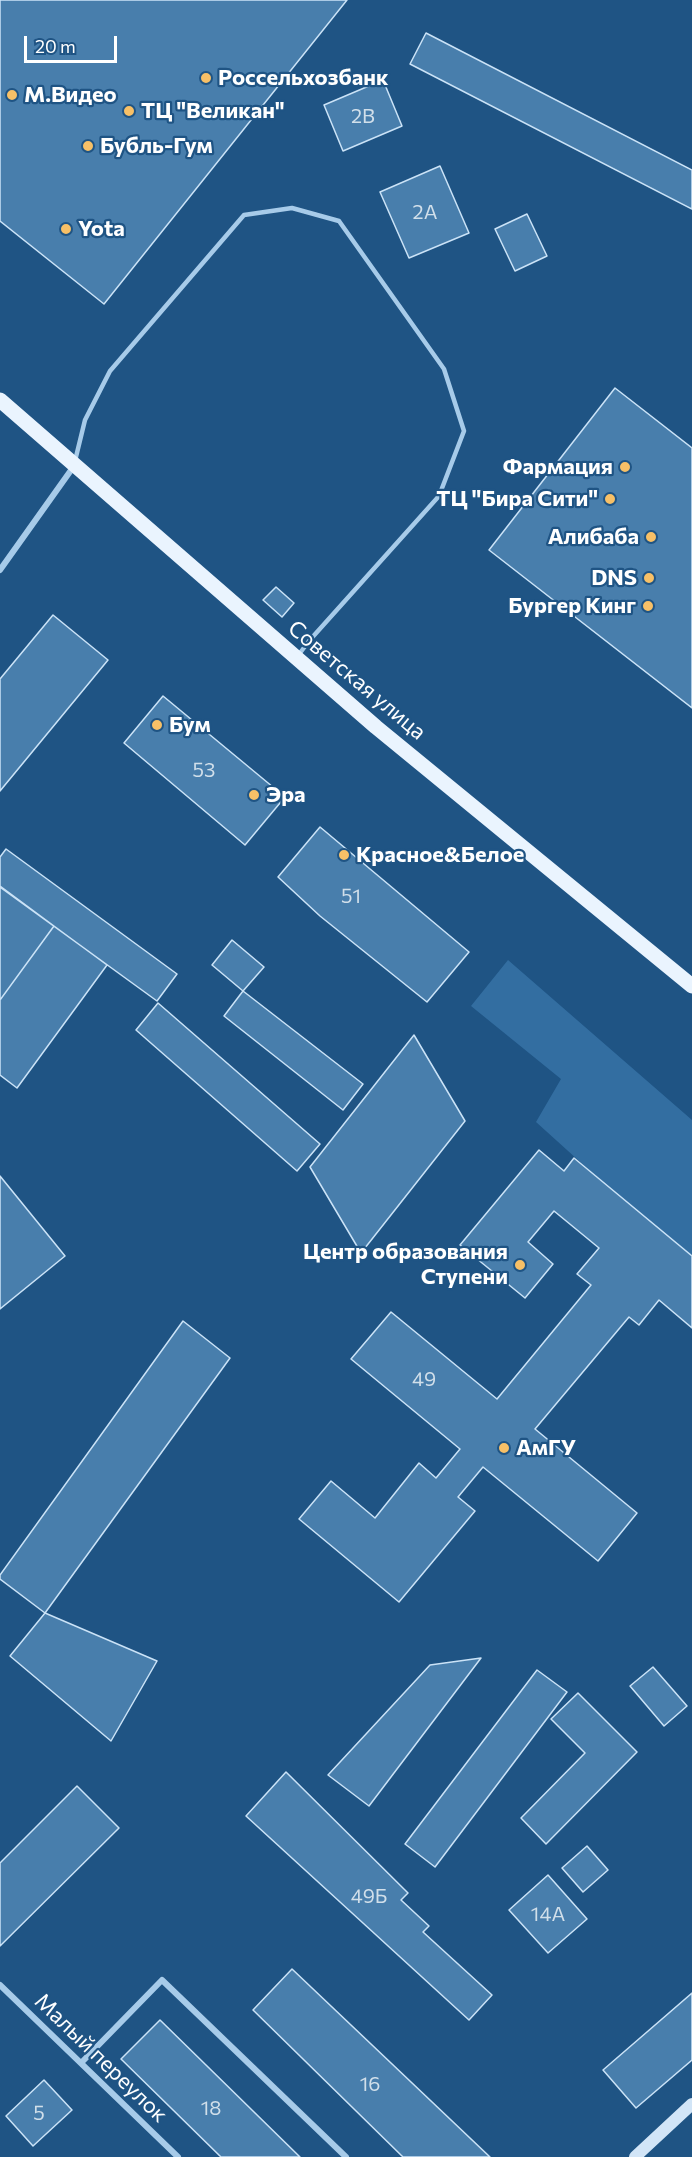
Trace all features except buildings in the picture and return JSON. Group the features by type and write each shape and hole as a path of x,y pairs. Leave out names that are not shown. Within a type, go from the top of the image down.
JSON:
{"main road":[{"name":"Советская улица","path":"0,400 376,727 692,986"},
{"path":"636,2157 692,2104"}],"street":[{"path":"0,570 74,466"},
{"path":"81,2063 162,1980 346,2157"},
{"name":"Малый переулок","path":"0,1985 178,2157"}],"lane":[{"path":"74,466 85,420 110,372 244,215 292,208 339,221 444,369 464,431 439,496 309,641 296,659"}],"shaded area":[{"path":"508,960 692,1120 692,1263 536,1122 561,1079 471,1006"}],"place":[{"name":"Россельхозбанк","path":"206,78"},
{"name":"М.Видео","path":"12,95"},
{"name":"ТЦ \"Великан\"","path":"129,111"},
{"name":"Бубль-Гум","path":"88,146"},
{"name":"Yota","path":"66,229"},
{"name":"Фармация","path":"625,467"},
{"name":"ТЦ \"Бира Сити\"","path":"610,499"},
{"name":"Алибаба","path":"651,537"},
{"name":"DNS","path":"649,578"},
{"name":"Бургер Кинг","path":"648,606"},
{"name":"Бум","path":"157,725"},
{"name":"Эра","path":"254,795"},
{"name":"Красное&Белое","path":"344,855"},
{"name":"Центр образования Ступени","path":"520,1265"},
{"name":"АмГУ","path":"504,1448"}]}
